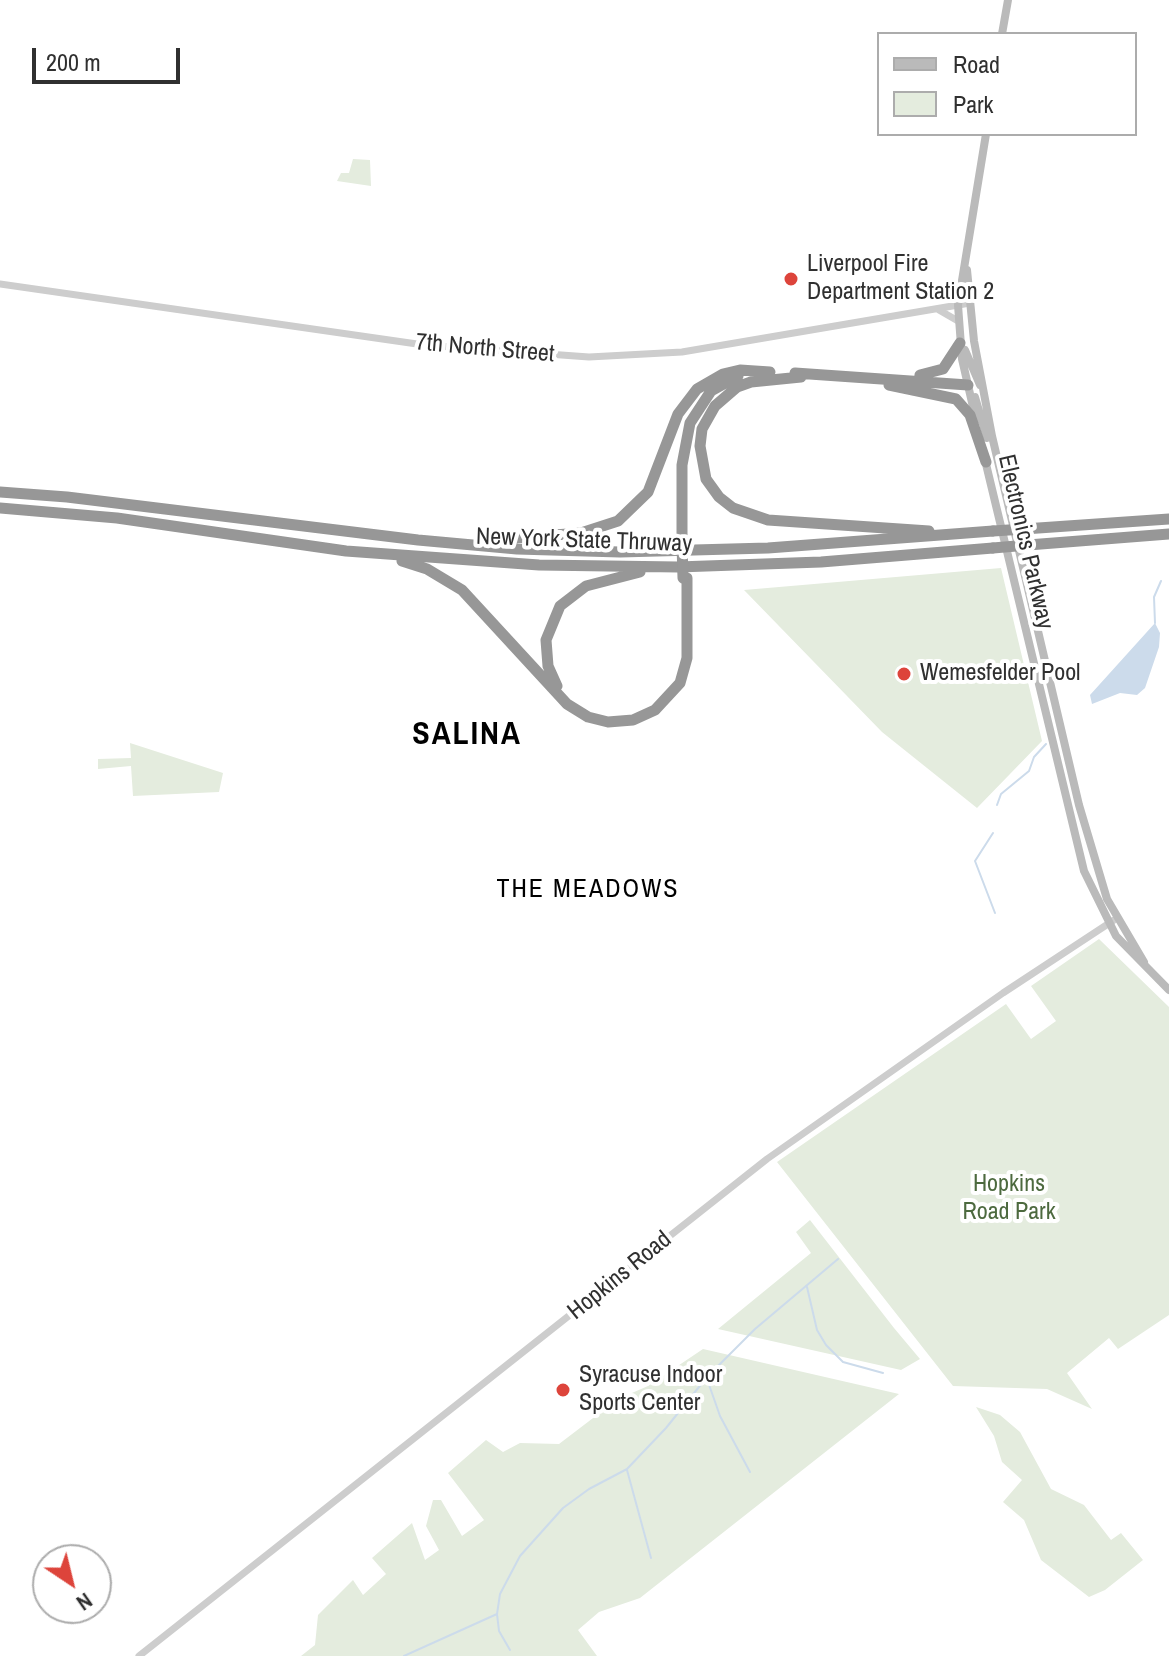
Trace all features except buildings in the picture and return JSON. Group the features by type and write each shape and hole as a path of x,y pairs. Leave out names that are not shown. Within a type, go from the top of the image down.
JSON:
{"highway":[{"path":"683,575 603,580 577,590 560,606 548,629 546,657 552,678 566,697 594,715 614,718 638,714 665,697 678,677 684,657 687,454 701,409 722,388 746,378 879,380 935,373 951,361 959,331"},
{"path":"418,540 556,536 618,521 641,501 655,481 678,414 697,389 723,374 740,370 968,385"},
{"path":"684,544 682,465 686,437 695,412 723,383 742,374 770,372"},
{"path":"801,377 751,382 737,387 715,406 702,429 700,446 706,479 719,497 733,508 768,520 973,533"},
{"path":"879,380 956,399 970,415 986,462"},
{"name":"New York State Thruway","path":"0,492 517,549 661,551 768,548 1169,519"},
{"name":"New York State Thruway","path":"0,508 117,518 346,551 683,575 1169,534"},
{"path":"346,551 408,562 447,579 476,603 567,704 588,717 608,722 633,720 655,710 680,683 687,658 683,575"}],"main road":[{"path":"1002,32 1008,0"},
{"name":"Electronics Parkway","path":"986,136 958,305 959,331 968,385 1084,871 1113,921"},
{"name":"Electronics Parkway","path":"965,258 983,388 1004,487 1079,805 1113,921"},
{"path":"959,331 976,381 983,388"},
{"path":"968,385 983,388"},
{"path":"968,385 977,403 1004,487"},
{"path":"1053,745 1079,805"},
{"path":"1068,802 1087,836"},
{"path":"1113,921 1151,973 1169,990"}],"street":[{"name":"7th North Street","path":"0,284 424,345 589,357 682,352 970,303"},
{"path":"933,309 945,310 959,331"},
{"name":"Hopkins Road","path":"139,1656 767,1159 988,1003 1113,921"}],"green space":[{"path":"353,159 370,160 371,186 337,181 341,173 349,173"},
{"path":"1001,568 1042,741 977,808 882,732 744,590"},
{"path":"130,743 223,773 219,792 133,796 131,766 98,769 98,759 131,758"},
{"name":"Hopkins Road Park","path":"1099,939 1169,1007 1169,1315 1118,1349 1109,1338 1067,1373 1092,1409 1047,1389 953,1386 777,1162 1006,1004 1031,1039 1056,1021 1031,986"},
{"path":"810,1220 920,1359 901,1370 718,1329 811,1253 796,1232"},
{"path":"703,1349 899,1394 640,1598 599,1612 578,1630 597,1656 301,1656 315,1645 318,1615 353,1580 363,1595 386,1574 372,1558 412,1523 425,1560 439,1550 426,1526 433,1500 441,1500 462,1536 484,1520 448,1473 486,1440 503,1452 520,1443 559,1444 618,1399 648,1386"},
{"path":"976,1407 1000,1415 1020,1432 1051,1489 1084,1505 1111,1540 1121,1533 1143,1560 1105,1590 1089,1597 1041,1560 1024,1520 1003,1502 1022,1480 1002,1462 994,1436"}],"water":[{"path":"1155,623 1160,633 1159,647 1145,688 1137,695 1120,693 1092,704 1090,695"}],"waterway":[{"path":"1155,623 1154,597 1161,581"},
{"path":"997,805 1001,794 1029,771 1034,757 1046,744"},
{"path":"993,833 975,861 995,913"},
{"path":"404,1656 497,1614 500,1594 520,1556 563,1508 589,1489 627,1469 666,1428 707,1377 755,1329 838,1259"},
{"path":"807,1287 817,1330 826,1345 843,1362 883,1373"},
{"path":"707,1379 720,1416 750,1472"},
{"path":"627,1470 651,1558"},
{"path":"497,1614 499,1631 510,1650"}],"place":[{"name":"Liverpool Fire Department Station 2","path":"791,279"},
{"name":"Wemesfelder Pool","path":"904,674"},
{"name":"Syracuse Indoor Sports Center","path":"563,1390"}],"district":[{"name":"SALINA","path":"467,735"},
{"name":"THE MEADOWS","path":"588,890"}]}
